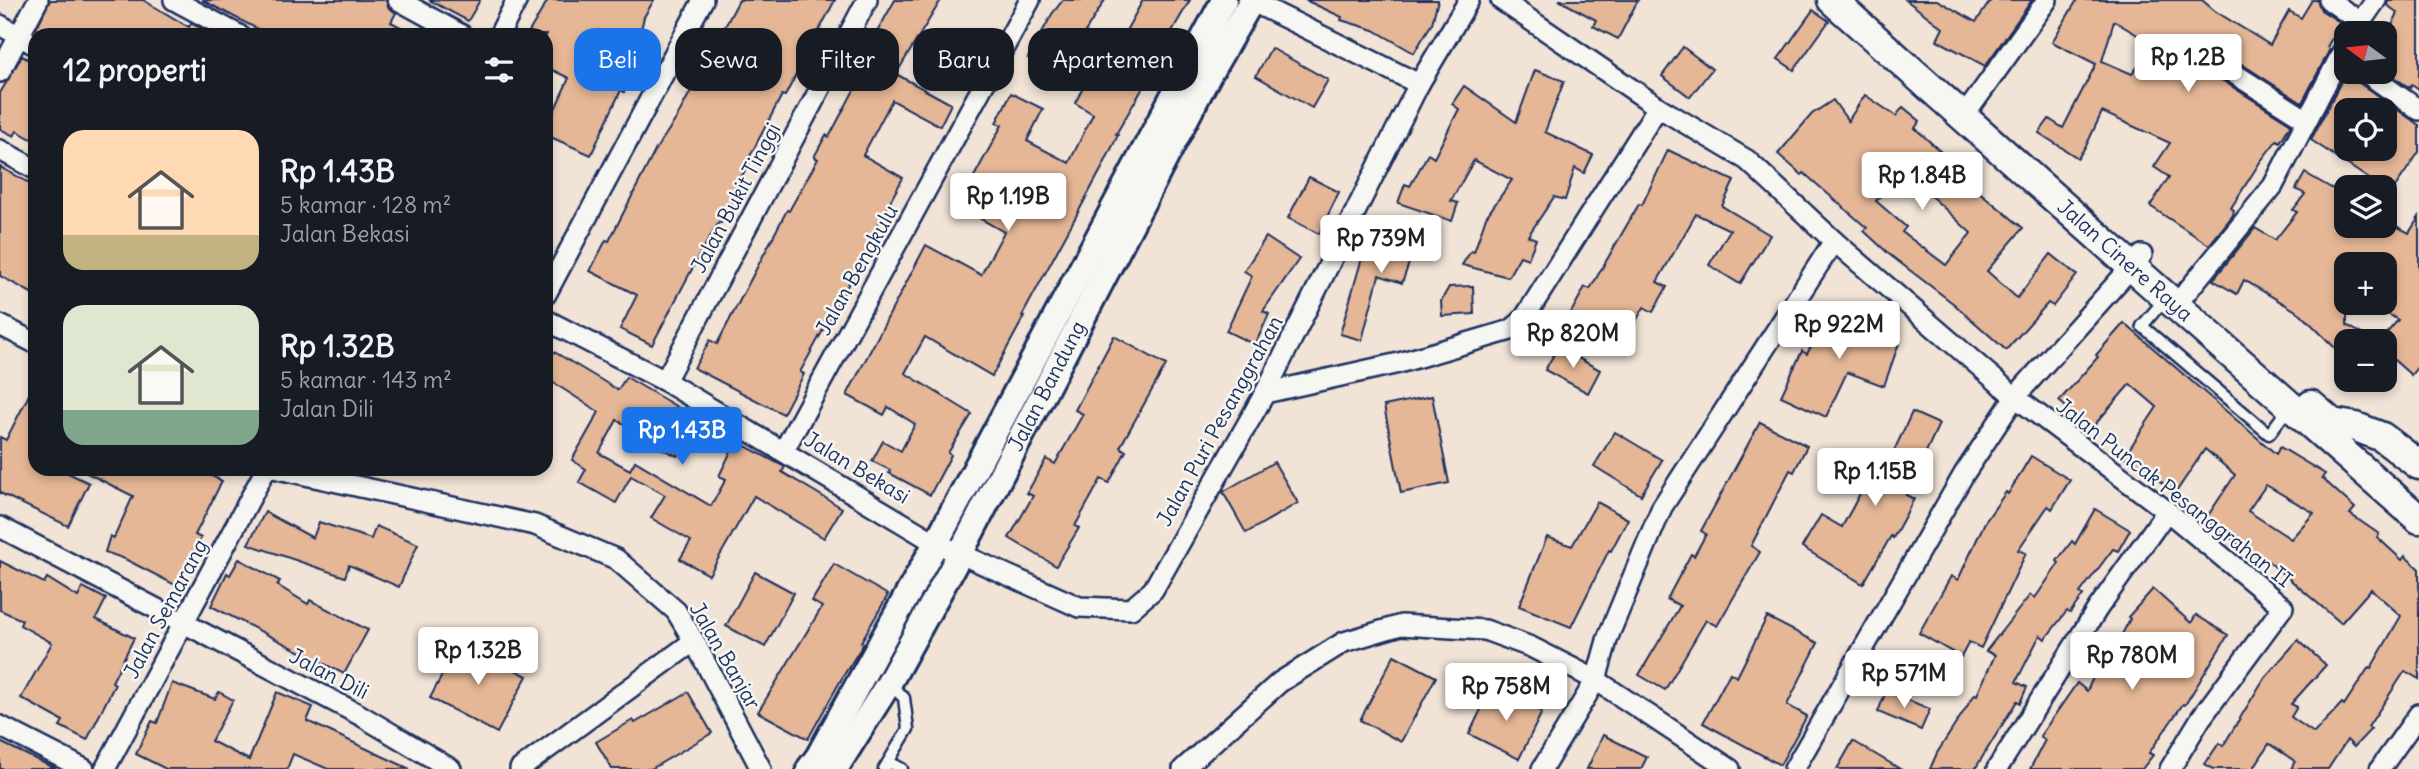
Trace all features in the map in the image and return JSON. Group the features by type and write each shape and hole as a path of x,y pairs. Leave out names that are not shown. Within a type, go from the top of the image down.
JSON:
{"main road":[{"name":"Jalan Cinere Raya","path":"1832,0 2137,261"},
{"name":"Jalan Cinere Raya","path":"1857,0 2290,406 2419,519"},
{"name":"Jalan Cinere Raya","path":"2176,298 2332,424 2370,431 2419,465"}],"street":[{"path":"30,28 38,0"},
{"path":"174,0 226,28"},
{"path":"398,0 449,28"},
{"path":"503,28 517,0"},
{"path":"553,281 703,0"},
{"name":"Jalan Bukit Tinggi","path":"665,381 867,0"},
{"name":"Jalan Bengkulu","path":"784,450 1030,0"},
{"name":"Jalan Bandung","path":"808,769 818,757 936,543 1224,0"},
{"path":"1251,0 1419,85"},
{"name":"Jalan Bandung","path":"835,769 889,684 960,554 1208,76 1251,0"},
{"name":"Jalan Puri Pesanggrahan","path":"960,554 1079,607 1131,609 1153,590 1265,393 1419,85 1469,0"},
{"name":"Jalan Puncak Pesanggrahan II","path":"1501,0 1658,107 1747,160 1834,241 2015,397 2166,512 2283,607 2200,718 2170,769"},
{"path":"1972,105 2046,0"},
{"path":"2329,0 2351,21"},
{"path":"2361,21 2376,0"},
{"path":"0,25 27,40 0,72"},
{"path":"2205,55 2307,120"},
{"path":"2176,298 2273,186 2334,70"},
{"path":"2382,84 2419,110"},
{"path":"1265,393 1399,363 1511,330 1523,320 1658,107"},
{"path":"0,150 28,165"},
{"path":"1542,769 1596,680 1608,637 1662,507 1834,241"},
{"path":"1794,769 1964,474 2015,397 2137,261"},
{"name":"Jalan Bekasi","path":"553,324 665,381 936,543 960,554"},
{"path":"0,325 28,339"},
{"name":"Jalan Semarang","path":"105,769 262,476"},
{"name":"Jalan Banjar","path":"311,476 535,524 616,559 676,611 761,769"},
{"path":"1997,769 2098,608 2166,512"},
{"name":"Jalan Dili","path":"0,527 183,625 360,715 451,769"},
{"path":"1183,769 1280,682 1344,642 1401,625 1485,630 1531,647 1596,680 1730,769"},
{"path":"520,769 694,641"},
{"path":"2380,769 2419,714"},
{"path":"0,726 84,769"}],"lane":[{"path":"2176,298 2142,326 2269,434 2290,406"},
{"path":"889,684 904,698 908,729 887,765 902,769"}],"building":[{"path":"50,0 143,0 189,27 191,23 200,28 36,28"},
{"path":"202,0 386,0 388,7 396,13 391,22 403,28 256,28"},
{"path":"429,0 480,0 468,21"},
{"path":"548,0 654,0 644,17 641,28 574,28 574,91 621,91 591,155 553,138 553,113 569,78 553,70 553,28 531,28"},
{"path":"739,0 835,0 820,28 796,28 796,75 785,96 782,95 749,158 751,159 734,191 737,192 721,223 719,222 700,254 652,345 620,329 637,295 590,271 691,91 782,91 782,28 724,28"},
{"path":"895,0 941,0 924,28 913,28 913,46 899,69 899,28 879,28"},
{"path":"1063,0 1105,0 1088,28 1044,28"},
{"path":"1143,0 1190,0 1174,28 1128,28"},
{"path":"1305,0 1438,0 1432,23 1414,53 1374,30 1341,20 1342,17"},
{"path":"1559,0 1638,0 1618,39 1593,26 1596,20"},
{"path":"1906,0 1937,0 1976,22 1991,0 2032,0 1985,66 1937,40 1943,28"},
{"path":"2077,0 2202,0 2270,45 2289,11 2301,18 2312,0 2317,0 2321,10 2338,21 2334,21 2334,35 2327,47 2330,49 2302,103 2212,45 2200,44 2194,49 2194,60 2198,65 2291,124 2280,142 2277,140 2260,162 2231,208 2234,210 2233,215 2209,245 2150,206 2169,177 2154,167 2170,143 2102,112 2078,158 2039,133 2049,119 2063,128 2096,64 2052,42","holes":["2114,21 2154,45 2132,74 2102,61"]},
{"path":"2388,0 2419,0 2419,90 2412,85 2410,88 2398,80 2398,21 2394,21 2398,13 2387,5"},
{"path":"1813,10 1829,21 1794,70 1778,59"},
{"path":"1683,47 1712,69 1690,97 1662,76"},
{"path":"1271,48 1328,80 1312,108 1256,76"},
{"path":"22,56 28,59 28,137 17,131 14,136 0,129 0,93"},
{"path":"1535,70 1564,81 1545,132 1593,155 1584,173 1575,168 1565,200 1554,197 1528,236 1536,239 1528,259 1520,256 1508,277 1462,265 1471,251 1474,252 1486,217 1512,180 1474,160 1451,201 1458,203 1452,221 1398,203 1405,184 1410,186 1428,154 1434,158 1459,109 1452,104 1464,86 1516,122"},
{"path":"899,76 913,83 913,91 927,91 951,104 940,126 892,100 863,155 903,178 875,229 878,230 800,372 804,374 783,414 694,368 710,340 717,344 787,210 789,211 818,159 814,157 826,135 829,137 853,91 899,91"},
{"path":"2340,84 2361,84 2381,98 2334,98 2334,155 2311,140"},
{"path":"1081,91 1141,91 1116,134 1118,135 1102,168 992,376 925,337 905,373 972,414 948,453 951,455 930,495 872,461 883,441 901,451 915,424 888,407 884,415 847,395 926,245 981,275 1004,232 958,206 1002,125 996,123 1011,93 1043,109 1027,141 1069,163 1093,114 1075,103"},
{"path":"1865,95 1896,116 1903,107 1920,121 1915,128 1980,188 1977,190 2023,228 1987,271 2017,298 2051,254 2077,275 2053,306 2048,303 2006,350 1954,304 1890,255 1864,231 1867,228 1778,154 1812,114 1833,100 1848,121","holes":["1903,170 1971,233 1946,265 1902,232 1906,227 1876,201"]},
{"path":"2397,109 2419,125 2419,152 2397,184 2397,175 2363,175 2342,161 2397,161"},
{"path":"1668,150 1734,181 1722,206 1770,235 1740,284 1709,265 1730,230 1696,214 1657,282 1667,287 1653,312 1644,307 1621,348 1568,318 1585,287 1590,289 1639,204 1642,205"},
{"path":"0,167 28,182 28,291 0,276"},
{"path":"2305,173 2334,190 2334,238 2397,238 2397,226 2409,233 2419,217 2419,365 2411,375 2397,363 2397,329 2390,329 2398,320 2390,315 2397,315 2397,252 2334,252 2334,315 2347,315 2347,325 2354,329 2334,329 2334,347 2301,314 2244,280 2237,294 2213,280 2255,228 2275,240 2297,212 2293,210 2305,194 2296,189"},
{"path":"1309,177 1339,192 1319,234 1288,218"},
{"path":"1387,228 1438,242 1433,257 1413,252 1402,283 1379,275 1362,340 1340,334 1364,251 1379,256"},
{"path":"1266,237 1299,259 1263,311 1269,314 1255,345 1226,331 1252,276 1244,271"},
{"path":"1473,286 1474,314 1442,316 1441,301 1449,287"},
{"path":"1833,303 1871,323 1867,332 1899,343 1884,386 1847,372 1826,417 1781,396 1802,351 1807,354"},
{"path":"2124,323 2276,454 2280,447 2325,474 2322,478 2355,508 2350,514 2379,534 2377,537 2402,560 2405,556 2419,569 2419,679 2405,671 2368,727 2371,729 2354,747 2347,740 2328,769 2291,769 2295,761 2269,744 2253,769 2213,769 2205,764 2219,743 2223,746 2265,677 2298,640 2326,665 2291,704 2297,707 2291,717 2314,733 2342,703 2344,705 2369,667 2371,668 2401,616 2371,589 2341,623 2268,561 2266,563 2205,520 2235,475 2205,449 2176,492 2124,457 2157,407 2130,384 2091,429 2059,401 2098,357 2096,355","holes":["2266,485 2314,513 2291,539 2248,511"]},
{"path":"1114,336 1166,365 1120,447 1126,451 1109,483 1101,479 1075,526 1079,528 1056,566 1009,538 1033,496 1027,493 1046,459 1055,464 1083,414 1075,410"},
{"path":"1558,347 1600,370 1588,393 1545,370"},
{"path":"553,351 618,390 626,377 698,419 677,456 646,441 648,438 617,420 599,453 630,470 635,461 711,506 726,479 719,476 736,441 785,467 782,472 842,508 824,538 754,496 709,575 680,559 691,541 651,518 665,495 631,476 616,503 579,482 586,469 572,460 599,412 553,382"},
{"path":"1432,396 1449,483 1401,493 1384,406"},
{"path":"28,397 28,476 74,476 89,483 68,526 0,493 0,437 6,440"},
{"path":"1912,412 1939,424 1906,495 1914,499 1863,584 1802,547 1821,515 1842,527 1870,475 1880,481"},
{"path":"1760,422 1807,446 1794,472 1790,470 1751,546 1760,552 1717,626 1706,620 1665,690 1639,675 1680,606 1667,599 1691,554 1694,556 1706,534 1701,531"},
{"path":"1615,432 1662,460 1641,495 1594,466"},
{"path":"2031,456 2070,480 2052,509 2048,506 2018,550 2026,553 1981,648 1969,642 1961,657 1919,633 1951,576 1958,580 1985,522 2006,492 2008,494"},
{"path":"1274,462 1298,503 1246,533 1223,492"},
{"path":"93,476 212,476 222,481 195,535 201,538 177,586 125,559 105,552 110,536 114,538 133,496"},
{"path":"1597,502 1628,519 1611,551 1609,550 1571,627 1519,606 1547,537 1572,546"},
{"path":"2095,509 2130,530 2118,551 2113,549 2080,593 2083,595 2070,613 2067,611 2045,639 2040,635 2016,682 2027,687 2020,703 2017,701 1975,769 1930,769 1937,753 1975,694 1977,695 1995,655 1986,651 2030,595 2035,598 2059,563 2057,561 2072,541 2075,544"},
{"path":"265,512 313,538 319,522 371,539 376,526 418,544 399,587 349,565 345,577 248,544"},
{"path":"239,559 280,581 277,585 308,604 310,600 368,630 344,674 211,606 227,573 230,575"},
{"path":"0,561 44,583 47,578 78,597 83,587 106,599 96,619 134,638 87,740 60,726 63,721 21,698 52,643 20,625 22,620 0,610"},
{"path":"834,564 888,595 861,642 864,643 808,739 758,712 822,607 812,601"},
{"path":"755,572 794,593 765,647 726,626"},
{"path":"2153,589 2191,623 2196,615 2228,635 2185,705 2183,704 2149,753 2153,755 2142,769 2030,769 2045,740 2040,736 2077,683 2087,691 2099,664 2105,667 2130,619 2128,617"},
{"path":"1767,617 1818,643 1787,705 1807,716 1780,765 1703,723 1730,673 1737,677"},
{"path":"460,641 527,676 497,733 430,698"},
{"path":"1394,655 1436,677 1401,742 1360,720"},
{"path":"172,683 215,699 219,692 233,700 211,741 249,760 277,692 313,707 307,721 410,769 328,769 293,754 287,769 166,769 136,754 152,721 157,723"},
{"path":"1492,687 1542,712 1519,759 1469,734"},
{"path":"1886,691 1930,709 1921,730 1878,712"},
{"path":"688,692 712,733 651,769 612,769 596,742"},
{"path":"1603,735 1647,757 1641,769 1587,769"},
{"path":"1853,741 1900,769 1837,769"},
{"path":"0,742 56,769 0,769"}]}
